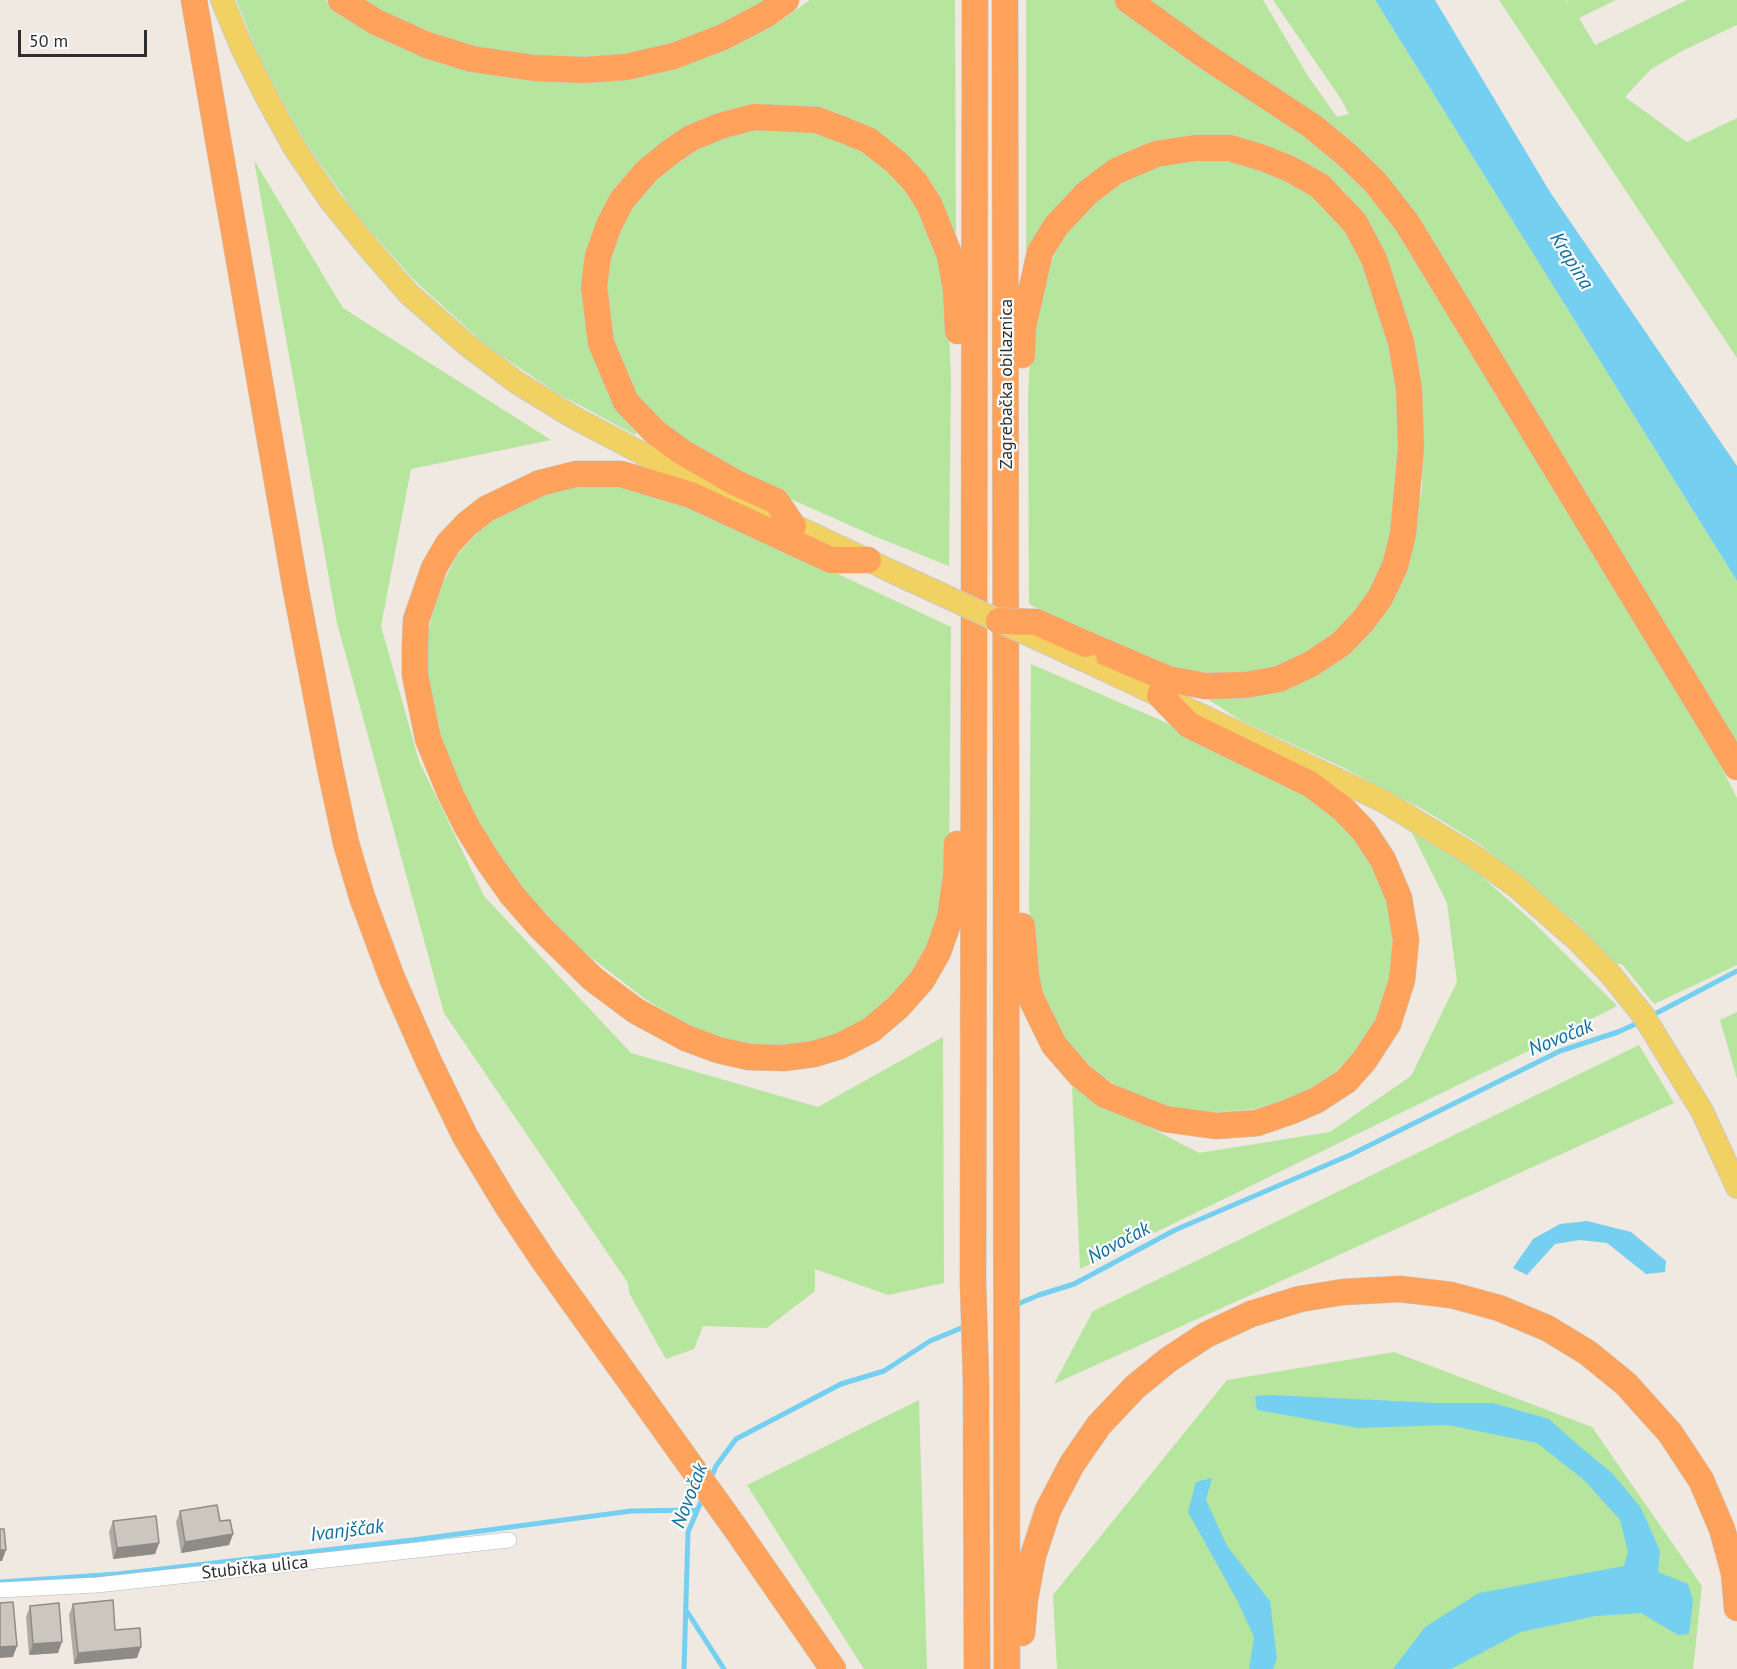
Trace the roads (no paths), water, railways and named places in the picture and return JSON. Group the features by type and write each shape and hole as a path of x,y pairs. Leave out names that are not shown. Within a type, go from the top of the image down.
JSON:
{"highway":[{"path":"194,0 295,585 330,768 346,843 362,897 392,978 465,1136 506,1204 544,1262 736,1529 833,1669"},
{"path":"341,0 376,22 427,45 472,59 534,68 584,70 626,67 674,56 723,37 766,14 786,0"},
{"name":"Zagrebačka obilaznica","path":"975,0 973,1284 976,1381 976,1669"},
{"name":"Zagrebačka obilaznica","path":"1005,0 1007,1669"},
{"path":"1128,0 1204,55 1312,126 1375,182 1413,233 1737,767"},
{"path":"793,526 776,501 736,483 682,452 655,432 626,402 601,343 594,286 598,256 609,225 622,200 647,171 691,138 720,126 754,117 817,120 868,140 896,162 929,204 950,256 956,290 958,452 974,490"},
{"path":"999,621 1036,622 1086,652 1168,679 1205,686 1245,685 1279,679 1311,664 1341,644 1363,621 1380,598 1395,566 1403,534 1411,448 1409,389 1401,342 1374,259 1355,223 1320,186 1290,169 1230,148 1195,148 1156,153 1116,171 1087,193 1056,226 1040,252 1023,327 1022,474 1007,508"},
{"path":"868,560 831,560 691,495 621,474 576,474 540,483 486,508 448,544 434,568 416,620 415,675 418,699 428,739 467,827 512,895 539,926 593,979 636,1011 686,1038 718,1050 749,1057 784,1058 814,1054 840,1046 871,1030 898,1007 922,980 938,952 950,918 956,877 959,718 974,676"},
{"path":"1007,768 1019,802 1022,820 1022,911 1025,967 1030,996 1054,1045 1080,1075 1105,1095 1136,1109 1164,1119 1216,1126 1257,1123 1317,1100 1346,1081 1364,1061 1388,1024 1402,980 1406,940 1399,898 1383,860 1364,831 1343,809 1310,784 1189,725 1160,695"},
{"path":"1022,1669 1025,1599 1033,1556 1048,1510 1072,1464 1099,1425 1135,1387 1168,1360 1206,1335 1251,1314 1300,1299 1343,1292 1400,1289 1451,1295 1499,1308 1537,1324 1588,1353 1626,1384 1670,1433 1701,1480 1722,1529 1734,1573 1737,1608"}],"main road":[{"path":"222,0 242,48 294,147 330,200 408,293 467,345 516,382 573,417 649,457 999,621"},
{"path":"1086,652 1160,695 1365,791 1465,850 1517,887 1550,915 1611,975 1643,1015 1702,1111 1737,1187"}],"street":[{"name":"Stubička ulica","path":"0,1590 97,1585 510,1540"}],"water":[{"name":"Krapina","path":"1375,0 1435,0 1550,192 1737,466 1737,581"},
{"path":"1587,1221 1631,1232 1666,1261 1665,1272 1646,1274 1607,1243 1580,1240 1555,1244 1527,1275 1513,1268 1533,1239 1560,1224"},
{"path":"1255,1396 1435,1403 1493,1403 1549,1419 1612,1473 1641,1508 1660,1551 1658,1572 1688,1584 1693,1600 1689,1634 1678,1635 1641,1613 1596,1616 1521,1632 1451,1669 1393,1669 1425,1627 1479,1593 1624,1566 1628,1552 1620,1520 1584,1480 1537,1443 1448,1425 1358,1428 1257,1410"},
{"path":"1212,1478 1206,1500 1227,1546 1270,1601 1277,1659 1273,1669 1249,1669 1254,1637 1238,1602 1188,1512 1196,1482"}],"waterway":[{"name":"Novočak","path":"1651,1016 1737,971"},
{"name":"Novočak","path":"1013,1306 1074,1284 1175,1230 1350,1155 1560,1051 1618,1032 1640,1022"},
{"name":"Novočak","path":"710,1480 716,1466 736,1439 841,1384 884,1371 930,1341 966,1326"},
{"name":"Novočak","path":"684,1669 688,1532 703,1497"},
{"name":"Ivanjščak","path":"0,1582 118,1574 413,1540 631,1511 697,1510"},
{"path":"686,1610 724,1669"}]}
